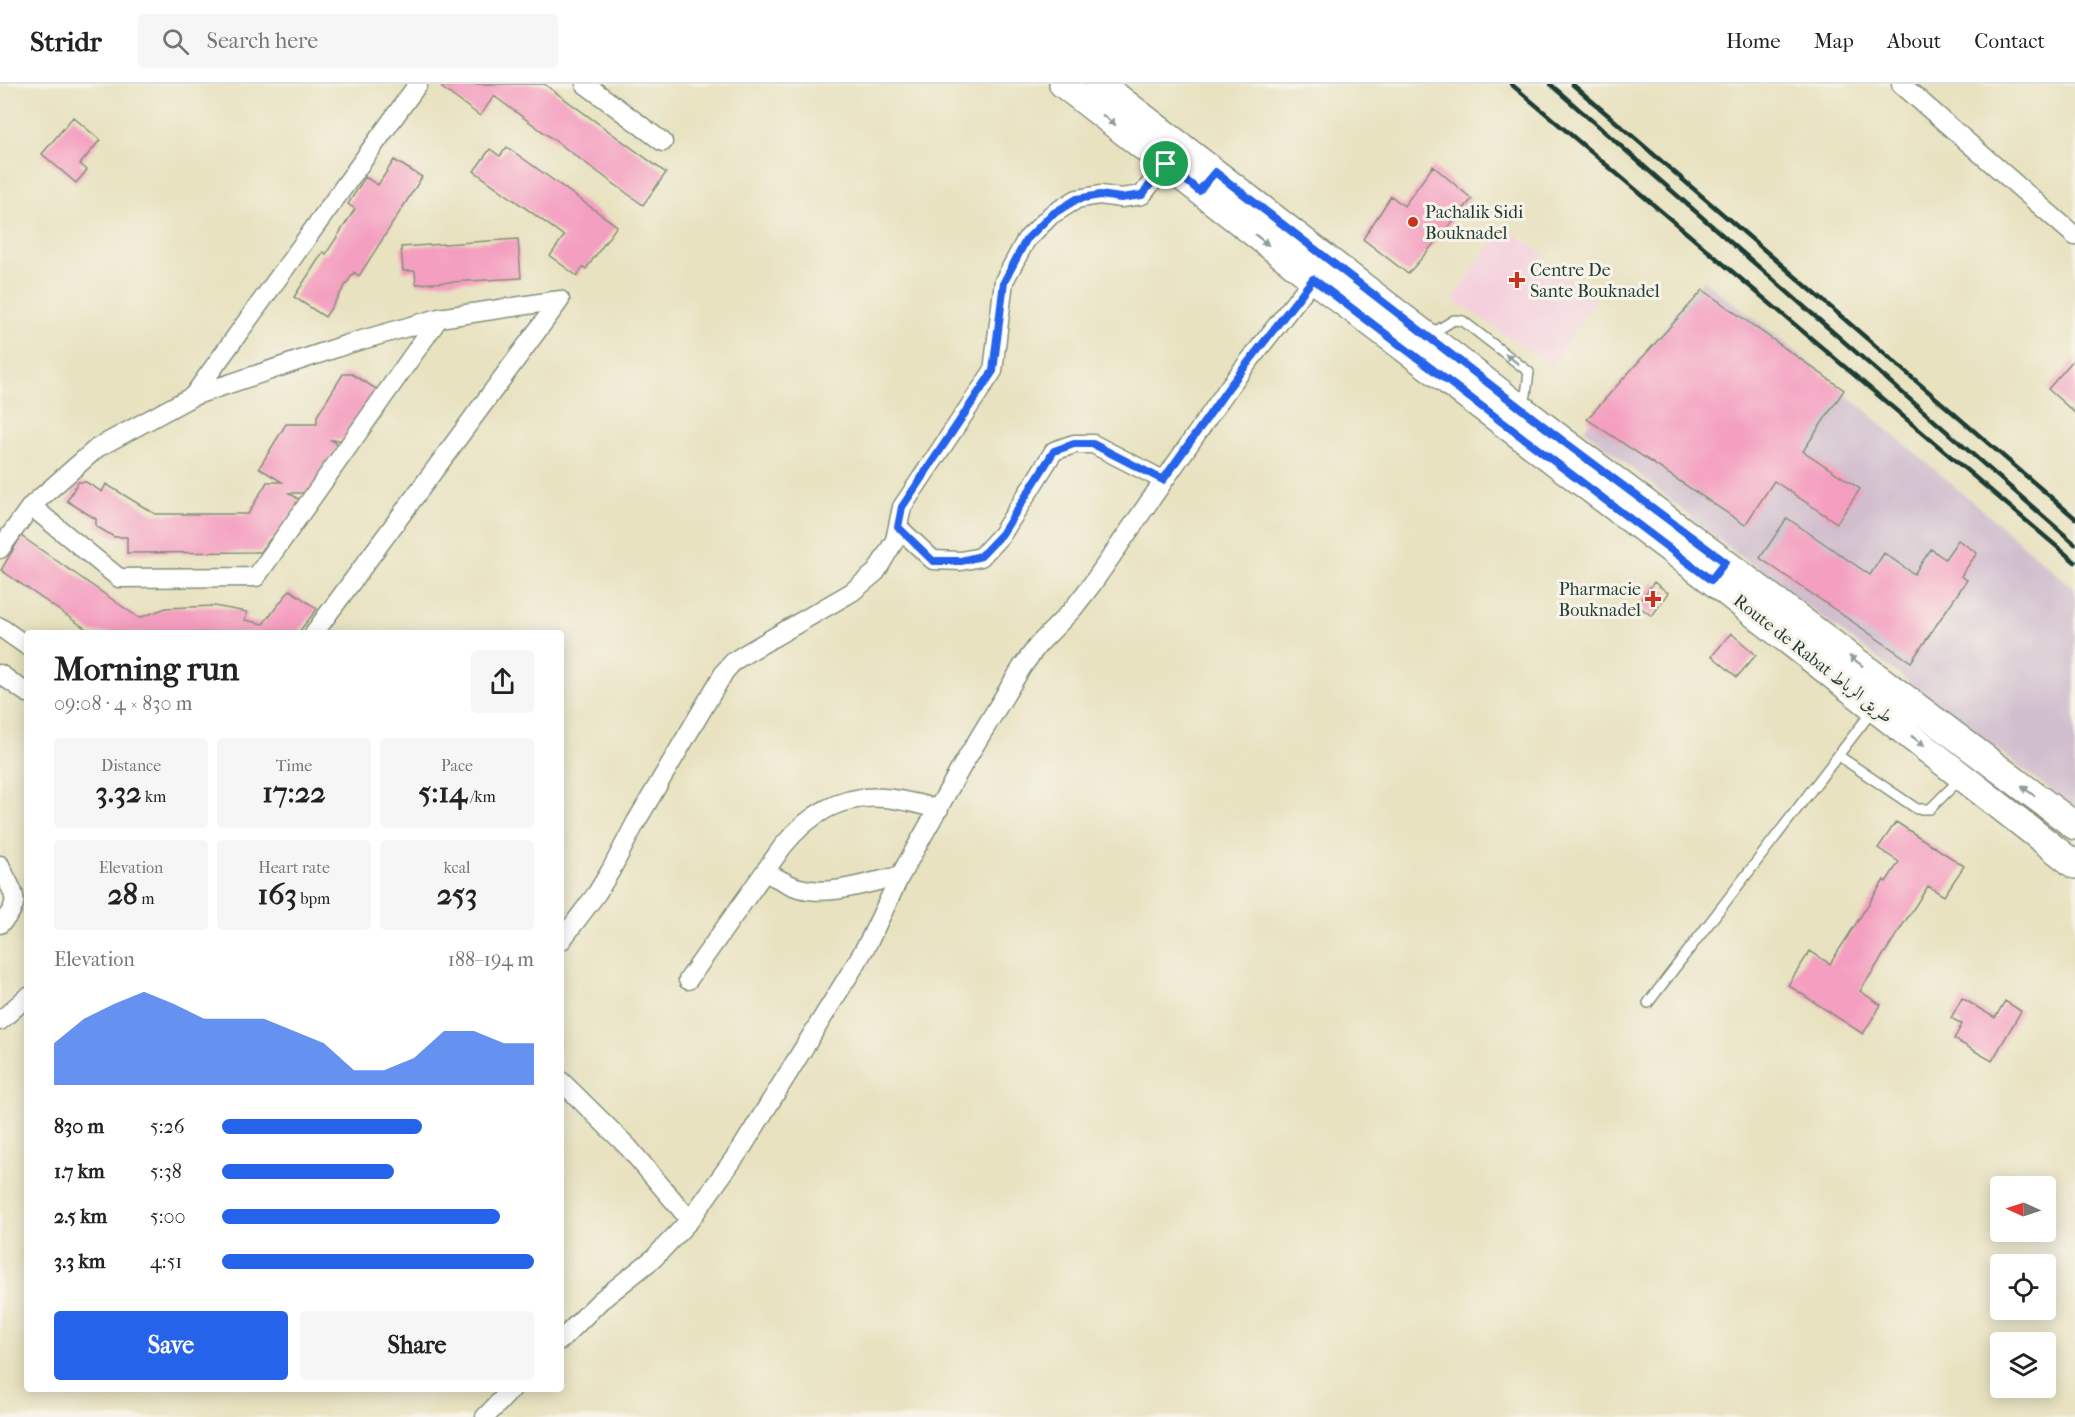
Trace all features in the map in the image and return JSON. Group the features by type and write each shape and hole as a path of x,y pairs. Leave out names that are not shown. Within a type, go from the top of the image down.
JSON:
{"main road":[{"name":"Route de Rabat طريق الرباط","path":"1063,84 1166,164 1207,182 1427,336 1513,417"},
{"name":"Route de Rabat طريق الرباط","path":"1100,84 1313,279 1513,417 1882,697 2075,826"},
{"name":"Route de Rabat طريق الرباط","path":"1882,697 1963,777 2075,865"}],"street":[{"path":"193,396 418,84"},
{"path":"585,84 663,142"},
{"path":"1901,84 2072,226"},
{"path":"564,937 611,870 636,822 725,671 745,654 852,592 876,572 895,540 902,507 993,371 1004,282 1026,240 1051,215 1077,199 1100,195 1121,198 1142,195 1166,164"},
{"path":"564,1337 600,1301 654,1258 690,1221 743,1146 857,962 900,876 962,766 1022,668 1038,645 1072,610 1090,587 1229,387 1313,279"},
{"path":"0,549 32,506 97,448 193,396 348,344 439,318 560,300 317,630"},
{"path":"32,506 119,578 256,577 439,318"},
{"path":"898,527 933,561 961,561 981,556 1002,534 1054,451 1074,444 1093,444 1163,480"},
{"path":"0,627 24,644"},
{"path":"0,674 24,691"},
{"path":"688,980 799,827 817,813 839,803 884,797 939,809"},
{"path":"0,865 15,898 12,911 0,924"},
{"path":"765,872 799,888 821,890 839,890 900,876"},
{"path":"0,1021 24,1000"},
{"path":"564,1084 615,1133 690,1221"},
{"path":"485,1417 509,1392"}],"lane":[{"path":"1648,1004 1882,697"},
{"path":"1839,756 1917,809 1930,809 1963,777"}],"shaded area":[{"name":"Centre De Sante Bouknadel","path":"1503,226 1545,255 1541,261 1596,299 1551,366 1453,299"},
{"path":"1703,280 1781,339 2075,589 2075,809 1716,538 1584,429"}],"building":[{"path":"444,84 544,84 666,173 643,205 494,96 480,116 442,88"},
{"path":"73,117 100,140 80,164 87,170 76,183 42,154"},
{"path":"507,147 617,226 586,269 583,267 577,276 550,256 564,236 474,171 490,149 500,156"},
{"path":"394,160 422,177 359,276 354,272 325,317 294,297 323,252 326,254 355,209 348,204 365,177 378,185"},
{"name":"Pachalik Sidi Bouknadel","path":"1433,166 1472,199 1408,274 1363,239 1391,196 1404,206"},
{"path":"518,239 521,278 416,284 415,271 403,271 401,247"},
{"path":"1703,290 1844,390 1803,451 1860,489 1837,523 1774,481 1745,525 1587,419"},
{"path":"2075,358 2075,413 2048,389"},
{"path":"343,374 352,374 378,390 348,440 331,440 339,445 310,493 289,493 300,500 276,539 270,539 261,552 127,553 127,537 114,537 96,526 96,519 67,501 78,482 86,482 102,492 106,484 155,514 248,514 267,482 282,482 259,468 286,424 317,424 317,416"},
{"path":"1787,518 1870,575 1884,553 1914,574 1931,549 1945,559 1958,540 1977,553 1961,576 1967,580 1911,662 1760,558"},
{"path":"21,536 139,618 166,608 214,606 247,612 245,620 263,624 290,590 317,609 300,630 88,630 1,570"},
{"name":"Pharmacie Bouknadel","path":"1654,582 1668,593 1652,616 1637,605"},
{"path":"1731,633 1756,655 1737,677 1712,656"},
{"path":"1896,822 1964,866 1944,896 1928,886 1860,991 1881,1005 1863,1034 1788,985 1810,951 1830,964 1884,880 1886,882 1899,862 1878,848"},
{"path":"1962,998 1995,1018 2005,1001 2021,1011 1992,1061 1954,1039 1962,1024 1951,1018"}],"railway":[{"path":"1511,84 2075,562"},
{"path":"1550,84 2075,544"},
{"path":"1572,84 2075,518"}],"place":[{"name":"Pachalik Sidi Bouknadel","path":"1413,222"},
{"name":"Centre De Sante Bouknadel","path":"1517,280"},
{"name":"Pharmacie Bouknadel","path":"1653,599"}],"route":[{"path":"1166,164 1199,191 1215,172 1563,441 1725,562 1711,580 1313,279 1229,387 1163,480 1093,444 1074,444 1054,451 1002,534 981,556 961,561 933,561 898,527 902,507 993,371 1004,282 1026,240 1051,215 1077,199 1100,195 1121,198 1142,195 1166,164"}]}
